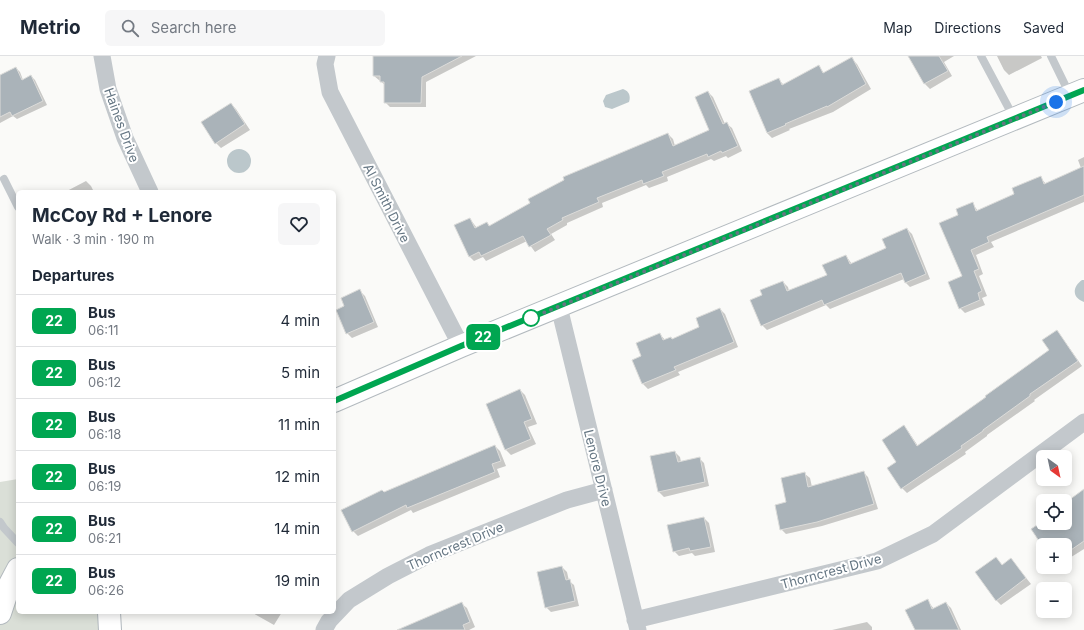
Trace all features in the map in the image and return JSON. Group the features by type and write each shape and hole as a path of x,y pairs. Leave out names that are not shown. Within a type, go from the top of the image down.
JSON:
{"street":[{"name":"Haines Drive","path":"102,56 108,89 120,124 149,190"},
{"name":"Al Smith Drive","path":"327,56 325,64 330,92 461,346"},
{"path":"336,400 461,346 1077,93"},
{"name":"Lenore Drive","path":"559,307 637,625"},
{"name":"Thorncrest Drive","path":"637,625 877,561 933,534 1084,422"},
{"name":"Thorncrest Drive","path":"336,614 349,600 395,573 429,556 567,500 604,490"},
{"path":"0,613 9,586 16,573"},
{"path":"109,614 110,630"},
{"name":"Thorncrest Drive","path":"324,630 329,621 336,614"}],"lane":[{"path":"980,56 1014,119"},
{"path":"1050,56 1077,93"},
{"path":"4,179 16,203"},
{"path":"0,522 16,541"}],"shaded area":[{"path":"623,89 629,94 629,102 612,109 605,107 603,101 606,95"},
{"path":"239,149 248,152 251,161 248,170 239,173 230,170 227,161 230,152"},
{"path":"1084,280 1084,302 1075,295 1076,286"},
{"path":"16,479 16,614 103,614 108,630 0,630 0,482"}],"building":[{"path":"373,56 462,56 422,77 421,103 384,103 384,82 380,82 380,76 373,76"},
{"path":"908,56 939,56 948,71 924,84"},
{"path":"852,57 866,84 827,107 767,133 749,91 779,78 782,85 819,65 823,73"},
{"path":"16,67 22,80 31,75 43,101 12,116 10,112 0,117 0,75"},
{"path":"708,91 723,124 727,122 738,146 708,157 707,154 662,172 664,176 643,184 642,180 597,198 599,202 562,218 563,220 547,229 551,235 529,247 523,236 481,256 479,252 469,257 454,225 470,218 475,228 487,222 489,226 530,203 528,199 564,180 563,177 668,133 673,146 709,130 695,97"},
{"path":"231,103 245,124 215,144 201,122"},
{"path":"1084,166 1084,195 987,237 989,242 971,250 979,269 974,271 982,291 978,293 980,300 959,309 948,282 962,276 939,223 958,215 956,209 973,202 976,211 1014,194 1012,188 1041,176 1044,184"},
{"path":"907,228 926,274 905,283 901,273 824,305 822,300 761,326 750,300 762,295 760,290 783,281 787,291 827,275 822,265 846,255 850,264 886,248 882,239"},
{"path":"360,289 374,322 346,334 336,310 344,306 341,298"},
{"path":"720,308 734,342 674,367 676,370 642,384 632,360 641,356 636,343 660,333 663,340 671,337 672,339 699,327 696,318"},
{"path":"1057,330 1078,361 1030,394 1030,396 961,446 962,448 901,489 887,468 896,462 882,440 904,425 917,446 1049,350 1042,340"},
{"path":"520,389 532,419 524,422 531,439 505,450 486,404"},
{"path":"495,445 501,461 492,464 495,472 407,508 406,505 352,532 341,510 382,490 384,492"},
{"path":"675,451 678,462 700,457 705,482 658,492 650,456"},
{"path":"864,471 874,504 817,522 780,530 775,505 786,502 781,478 805,472 808,487"},
{"path":"1084,489 1084,541 1072,549 1072,538 1037,538 1031,529 1036,526 1036,530 1072,530 1072,498"},
{"path":"704,517 711,547 690,551 689,548 673,552 667,525"},
{"path":"996,557 1002,565 1011,558 1026,578 996,601 975,572"},
{"path":"562,566 566,580 570,579 575,601 545,608 537,572"},
{"path":"928,599 932,609 946,602 959,630 915,630 905,610"},
{"path":"462,602 470,622 463,625 465,630 397,630"}],"bus line":[{"name":"22","path":"336,400 461,346 1084,90"}],"route":[{"path":"531,318 1056,102"}]}
